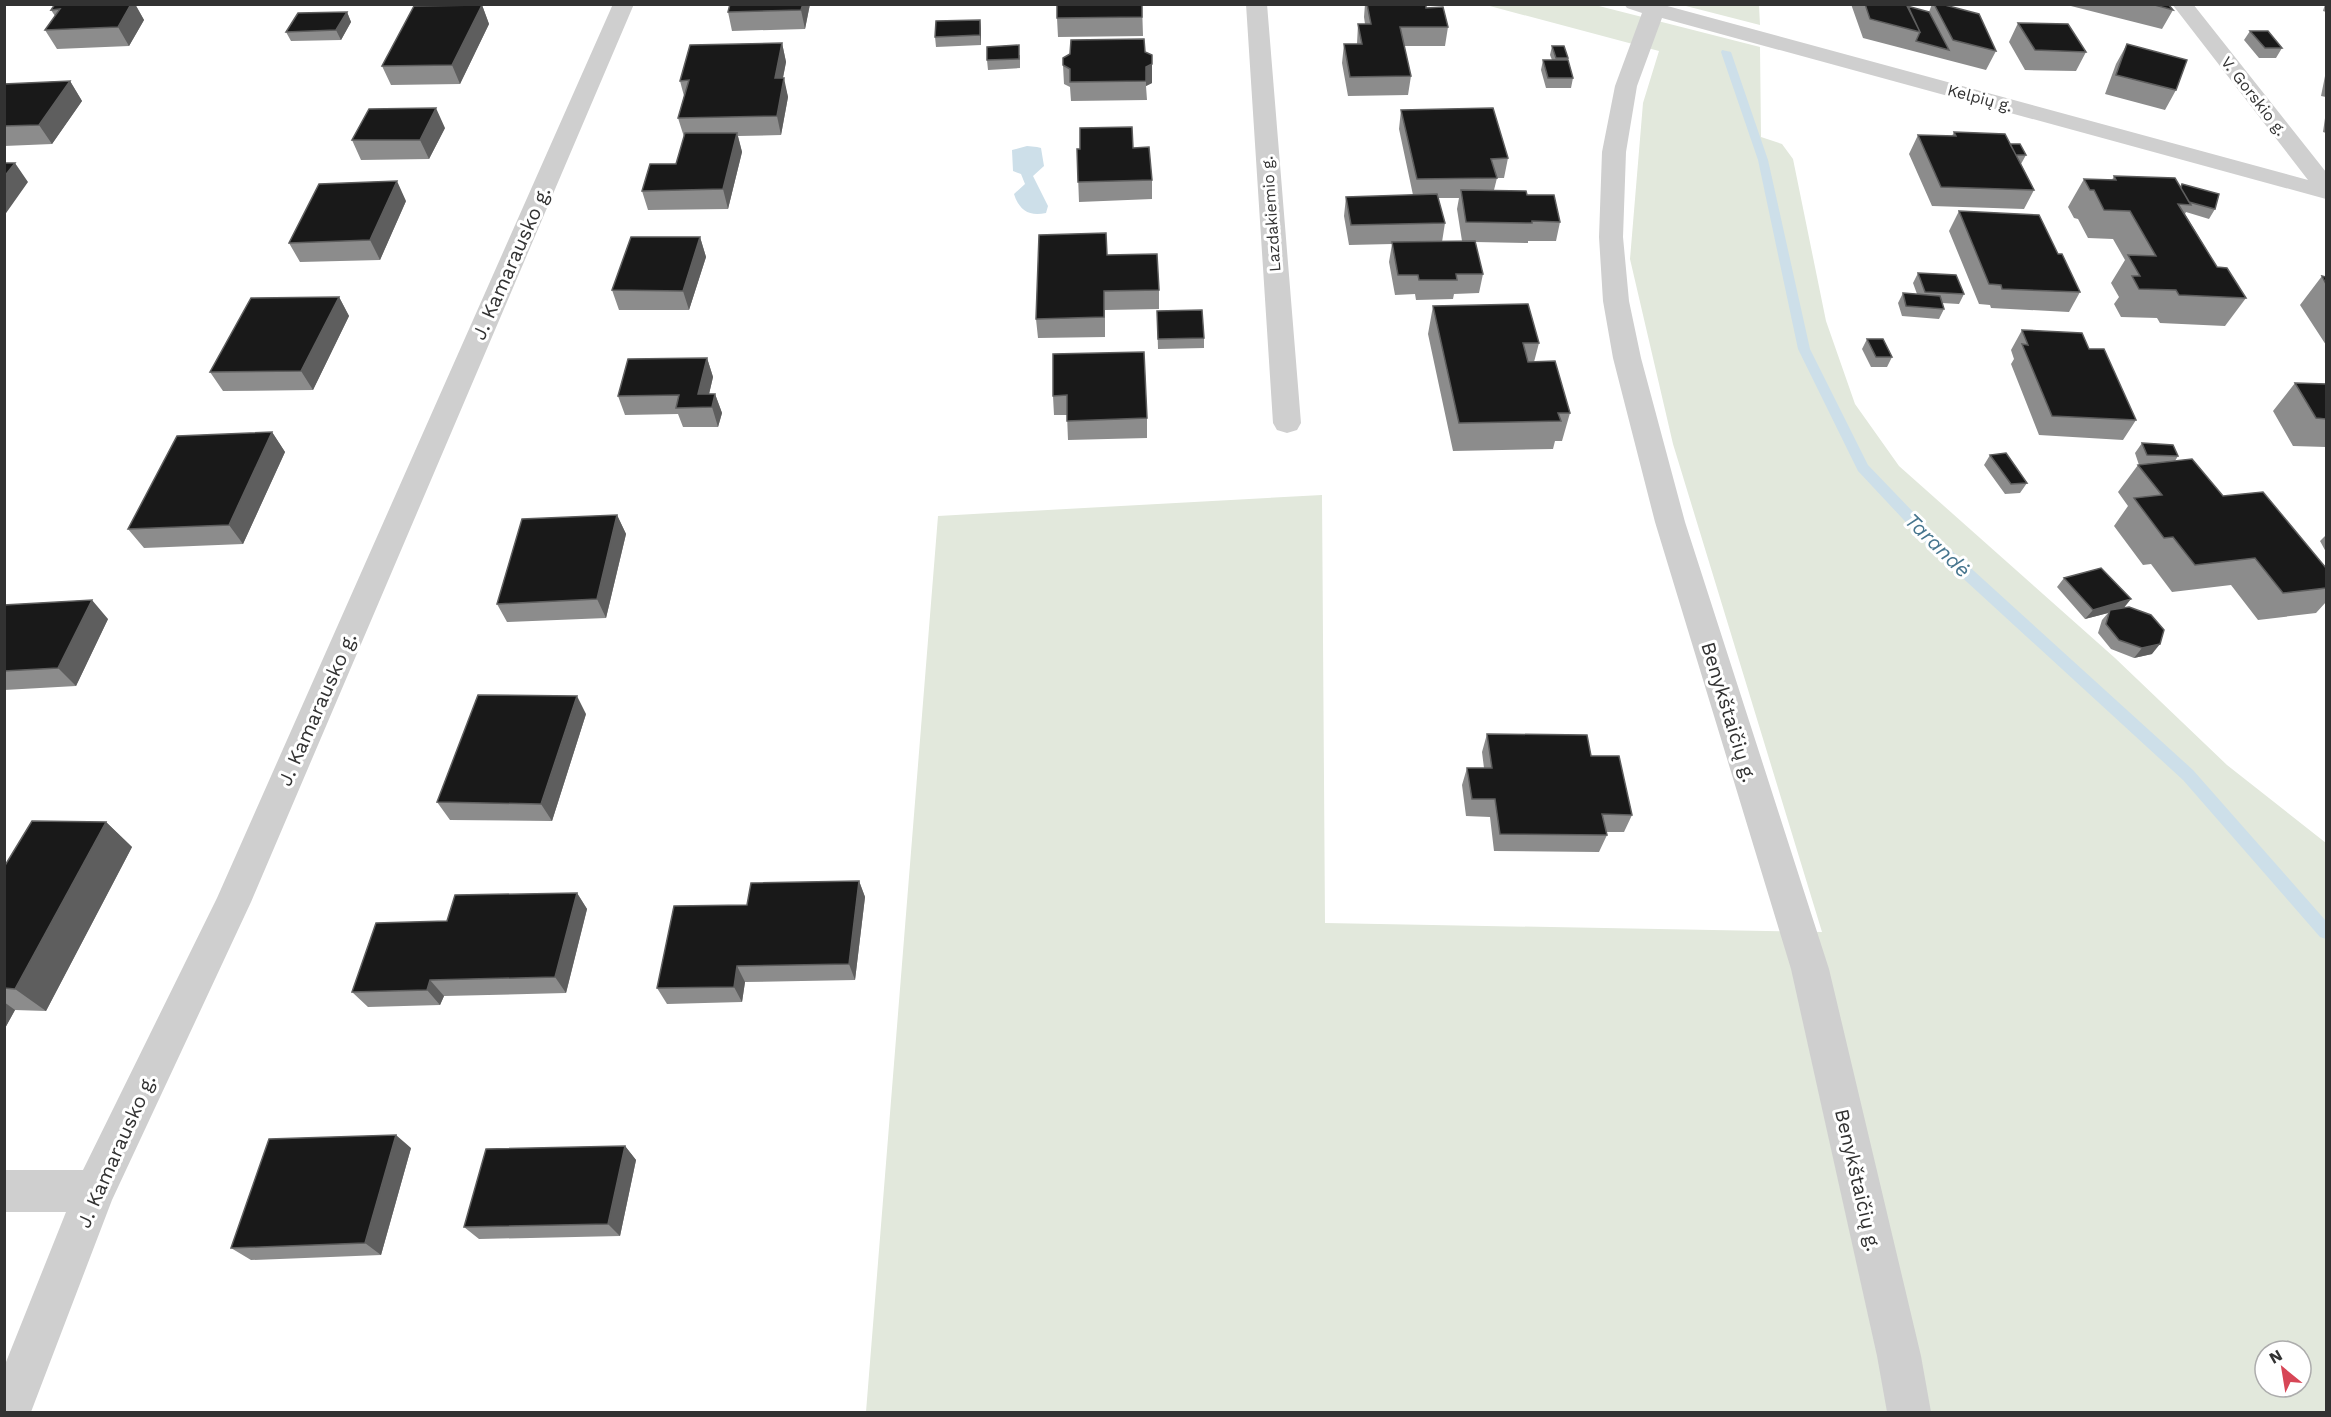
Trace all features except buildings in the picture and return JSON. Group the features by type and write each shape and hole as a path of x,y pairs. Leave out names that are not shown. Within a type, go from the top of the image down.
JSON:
{"street":[{"name":"J. Kamarausko g.","path":"9,1413 95,1191 232,902 624,4"},
{"name":"Lazdakiemio g.","path":"1256,4 1287,423"},
{"name":"V. Gorskio g.","path":"2182,4 2326,187"},
{"name":"Kelpių g.","path":"1644,7 2326,192"},
{"name":"Benykštaičių g.","path":"1644,7 1614,152 1611,237 1616,301 1627,358 1670,522 1810,969 1899,1356 1909,1413"},
{"path":"4,1191 95,1191"}],"shaded area":[{"path":"1486,5 1595,5 1760,47 1761,137 1782,144 1793,159 1826,321 1855,404 1899,466 2115,658 2227,765 2326,843 2326,1412 866,1412 938,516 1322,495 1325,923 1822,932 1673,444 1630,259 1643,103 1659,51"},
{"path":"1682,5 1759,5 1760,25"}],"water":[{"path":"1027,146 1041,148 1044,166 1033,176 1048,206 1046,213 1035,214 1026,211 1014,194 1025,184 1021,174 1013,171 1012,150"}],"waterway":[{"name":"Tarandė","path":"1726,52 1763,160 1804,349 1863,468 1936,545 2188,775 2326,932"}]}
